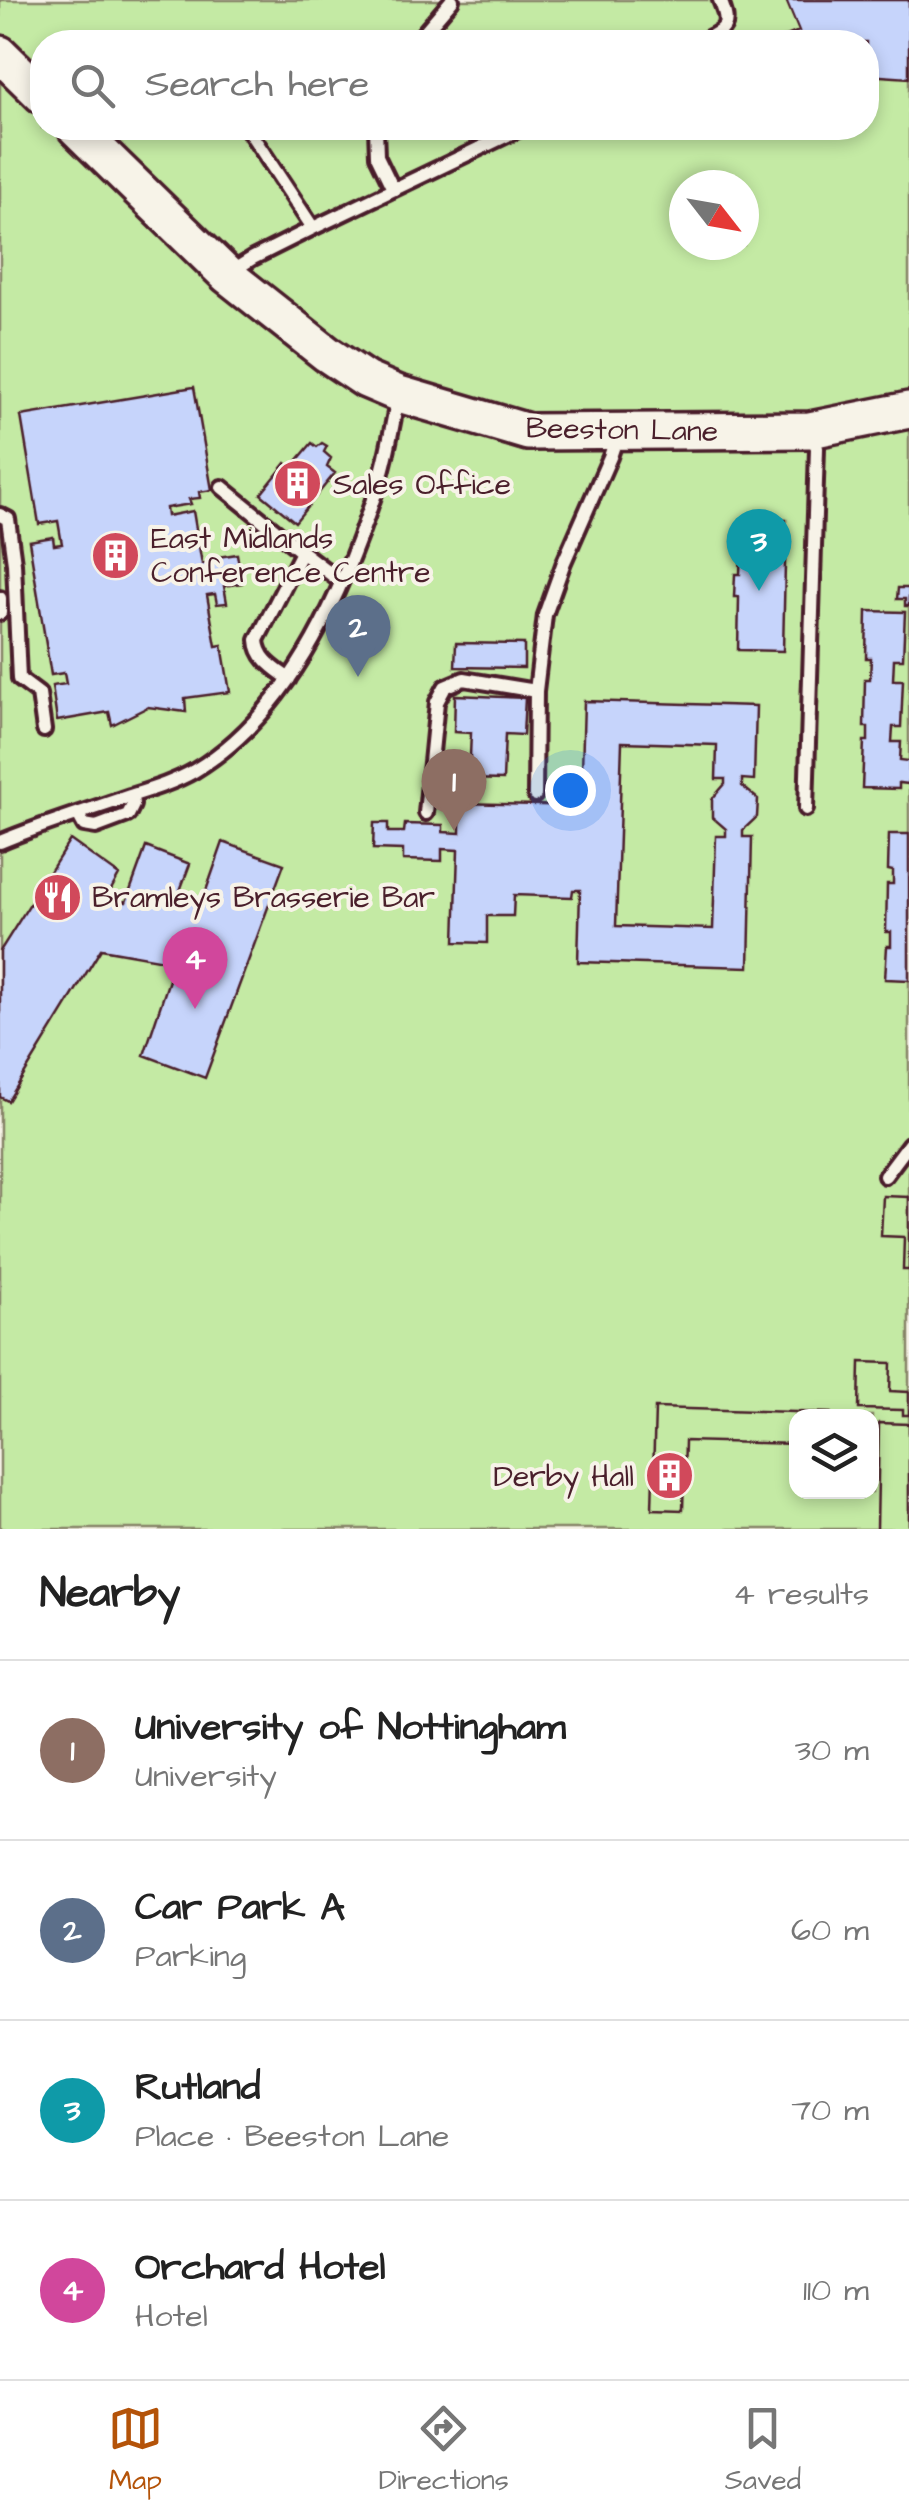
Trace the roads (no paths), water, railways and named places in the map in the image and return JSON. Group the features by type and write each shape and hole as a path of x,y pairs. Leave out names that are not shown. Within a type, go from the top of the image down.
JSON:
{"street":[{"path":"0,54 30,83"},
{"name":"Beeston Lane","path":"88,140 227,275 338,361 366,380 399,394 528,432 810,430 909,410"}],"lane":[{"path":"426,30 452,0"},
{"path":"720,0 726,16 722,30"},
{"path":"255,140 313,228"},
{"path":"376,140 376,156 393,189"},
{"path":"227,275 253,258 497,140"},
{"path":"0,842 192,772 226,750 252,726 300,662 340,581 382,470 399,394"},
{"path":"806,808 817,448 810,430"},
{"path":"535,795 536,691 544,614 618,433"},
{"path":"222,487 340,581"},
{"path":"0,515 8,519 14,563 19,680 38,694 44,730"},
{"path":"288,679 258,652 257,640 302,552"},
{"path":"0,598 0,613"},
{"path":"426,814 437,702 445,687 464,680 536,691"},
{"path":"885,1176 909,1144"}],"place":[{"name":"Sales Office","path":"298,484"},
{"name":"East Midlands Conference Centre","path":"116,555"},
{"name":"Rutland","path":"759,591"},
{"name":"Car Park A","path":"358,677"},
{"name":"University of Nottingham","path":"454,831"},
{"name":"Bramleys Brasserie Bar","path":"57,897"},
{"name":"Orchard Hotel","path":"195,1009"},
{"name":"Derby Hall","path":"669,1476"}]}
